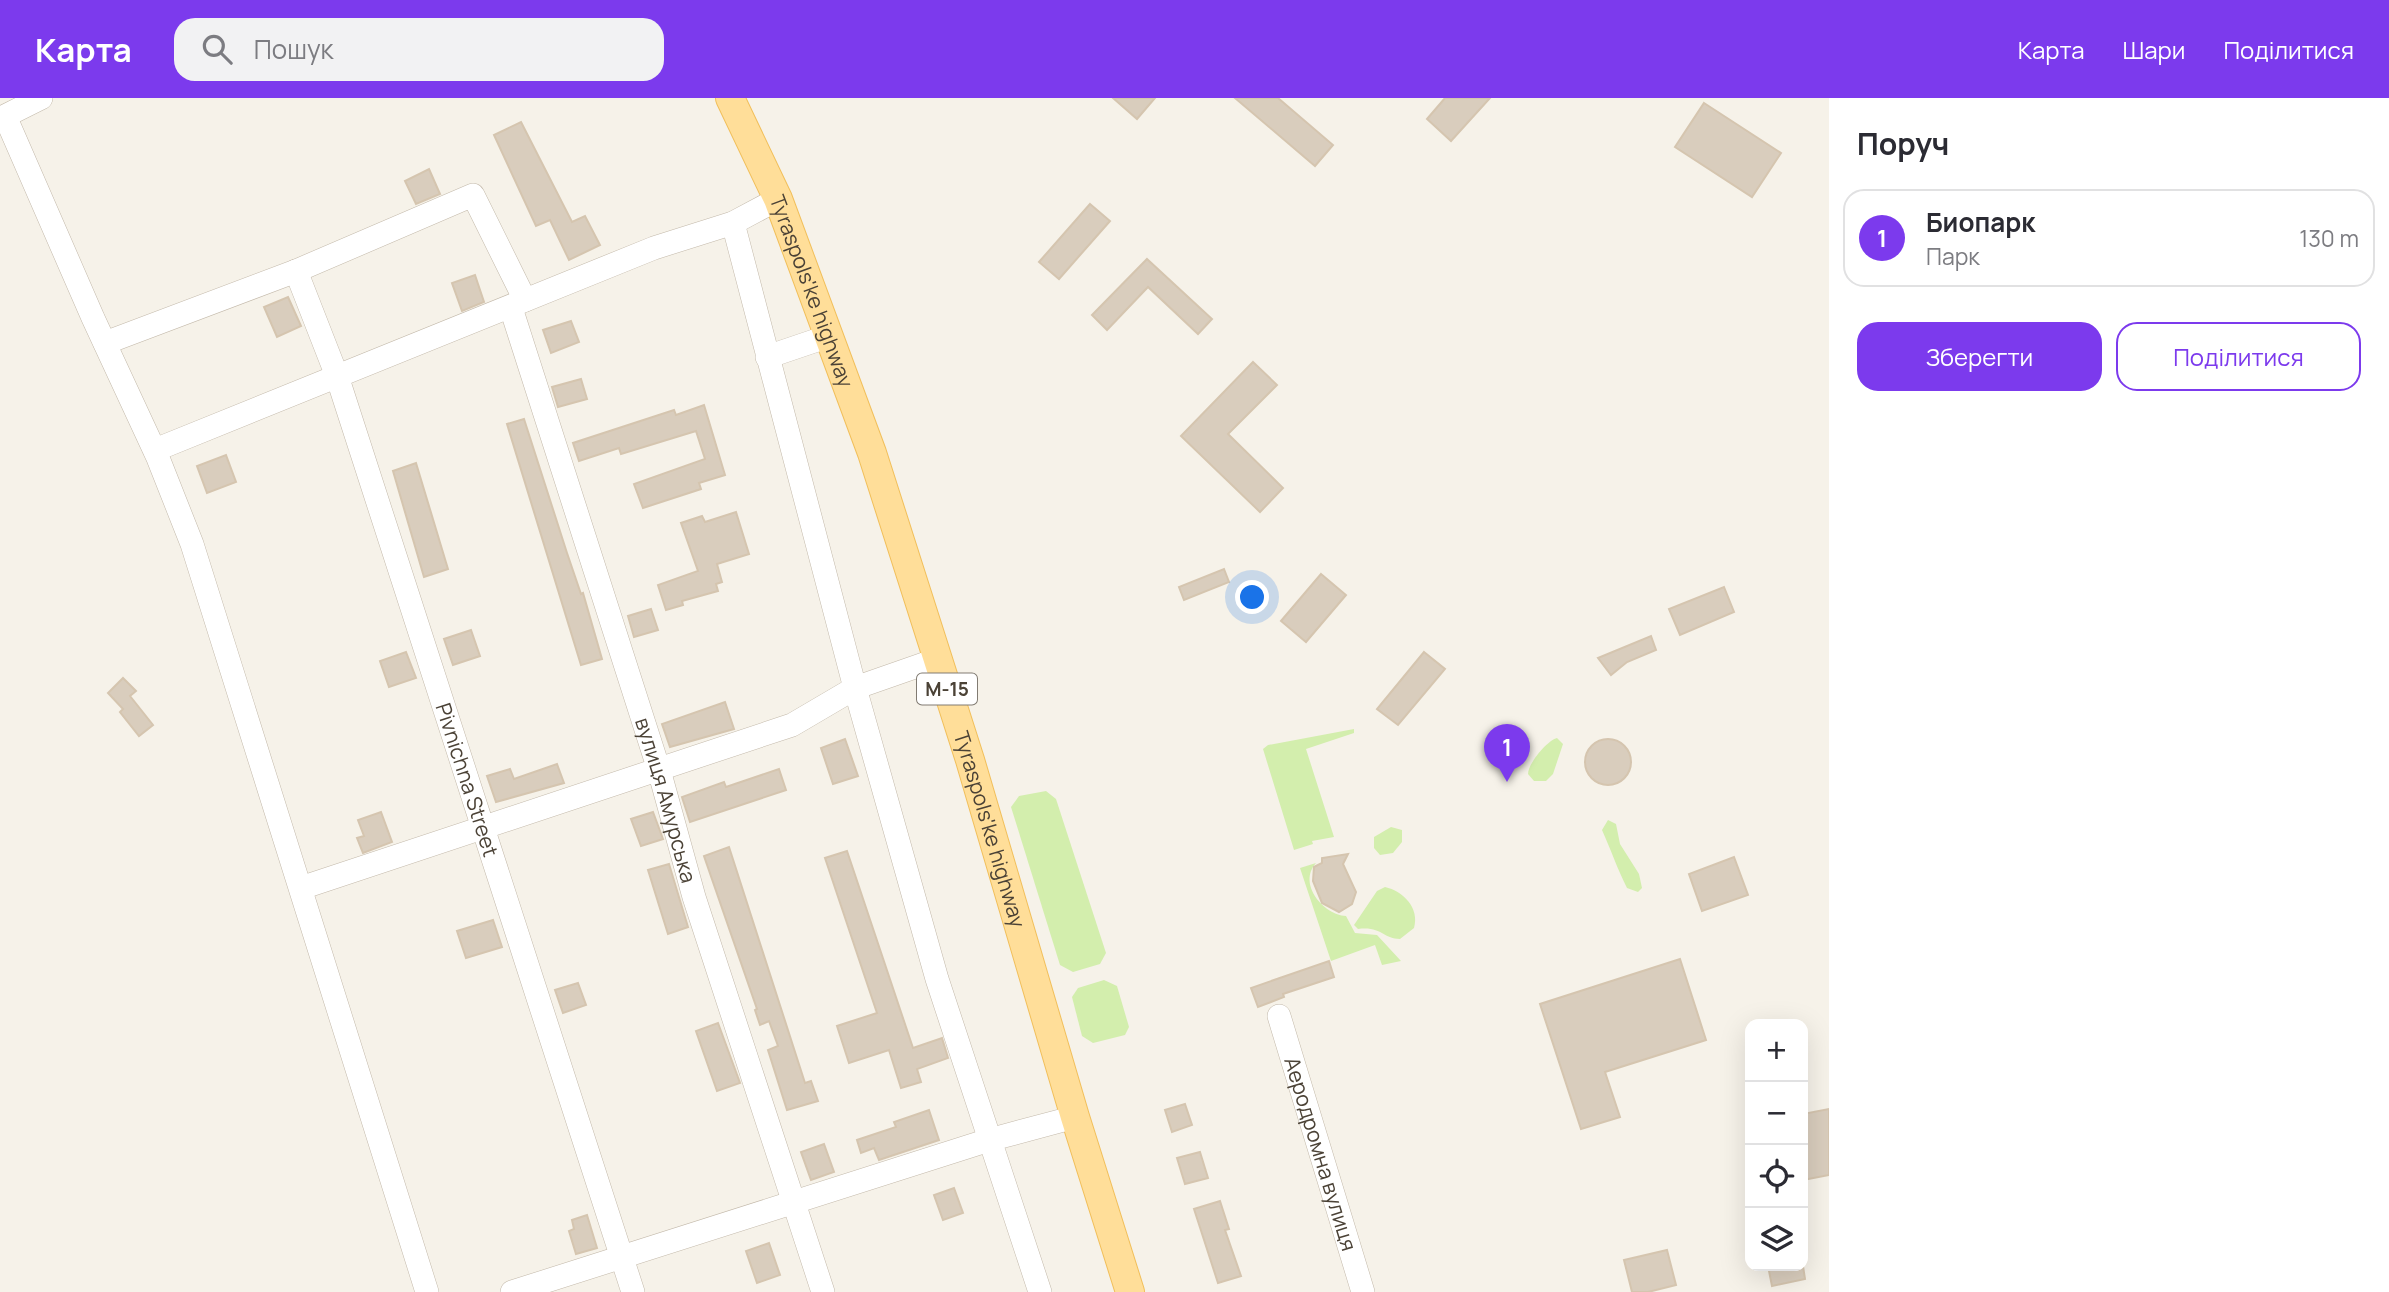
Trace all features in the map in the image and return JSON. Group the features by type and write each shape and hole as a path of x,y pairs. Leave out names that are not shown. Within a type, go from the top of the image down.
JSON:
{"main road":[{"name":"Tyraspols'ke highway","path":"730,98 778,198 872,453 938,659 1130,1292"}],"street":[{"path":"41,98 5,116 155,450 191,544 427,1292"},
{"name":"вулиця Амурська","path":"296,271 472,195 518,304 659,770 694,897 823,1292"},
{"path":"155,450 654,248 733,223 778,198"},
{"path":"733,223 855,688 937,979 1040,1292"},
{"path":"105,342 296,271"},
{"name":"Pivnichna Street","path":"296,271 337,376 633,1292"},
{"path":"767,357 829,336"},
{"path":"301,888 792,725 855,688 938,659"},
{"name":"Аеродромна вулиця","path":"1279,1016 1363,1292"},
{"path":"512,1292 793,1205 989,1140 1075,1117"}],"green space":[{"path":"1354,729 1354,733 1306,749 1334,837 1312,841 1313,844 1294,850 1263,749 1268,745"},
{"path":"1557,738 1563,744 1553,774 1546,781 1534,781 1528,774 1531,764 1544,747"},
{"path":"1046,791 1056,799 1106,953 1100,964 1073,972 1060,965 1011,807 1019,796"},
{"path":"1608,820 1616,824 1620,844 1639,874 1642,888 1638,892 1627,888 1602,830"},
{"path":"1391,827 1402,830 1402,842 1393,853 1380,855 1374,848 1374,837"},
{"path":"1316,863 1311,871 1311,889 1322,904 1329,910 1346,916 1355,933 1377,935 1401,961 1382,965 1375,945 1331,961 1300,868"},
{"path":"1385,887 1404,896 1415,914 1414,928 1400,939 1372,929 1358,929 1354,925 1377,891"},
{"path":"1104,980 1117,986 1129,1027 1125,1035 1093,1043 1082,1036 1072,997 1078,988"}],"building":[{"path":"1113,98 1155,98 1137,119"},
{"path":"1235,98 1278,98 1333,145 1315,166"},
{"path":"1445,98 1490,98 1451,141 1427,119"},
{"path":"1704,103 1781,153 1752,197 1675,147"},
{"path":"521,122 572,222 585,216 600,245 569,260 550,220 536,226 494,135"},
{"path":"429,169 440,194 416,204 405,181"},
{"path":"1090,204 1110,221 1059,279 1039,262"},
{"path":"1147,259 1212,319 1198,334 1148,287 1107,330 1092,315"},
{"path":"475,275 484,302 462,311 452,283"},
{"path":"288,297 301,326 277,337 264,307"},
{"path":"571,321 579,342 551,353 543,330"},
{"path":"1253,362 1277,385 1228,434 1283,488 1260,512 1181,436"},
{"path":"581,379 587,399 558,407 552,387"},
{"path":"704,405 725,475 699,483 701,489 643,508 634,484 705,459 696,431 621,454 619,448 579,461 573,443 674,410 676,415"},
{"path":"524,419 567,553 581,594 583,593 602,659 581,665 507,424"},
{"path":"226,455 236,482 207,493 197,466"},
{"path":"416,463 448,569 424,577 393,471"},
{"path":"736,512 749,554 717,564 722,582 716,584 718,591 682,601 683,605 666,610 658,585 698,571 681,523 702,516 705,522"},
{"path":"1224,569 1229,582 1184,600 1179,587"},
{"path":"1321,574 1346,595 1306,642 1281,621"},
{"path":"1724,587 1734,612 1680,635 1669,609"},
{"path":"651,609 658,630 634,637 628,616"},
{"path":"471,630 480,656 453,665 444,639"},
{"path":"1651,636 1656,650 1627,662 1611,675 1598,658"},
{"path":"406,652 416,678 389,687 380,661"},
{"path":"1424,652 1445,669 1398,725 1377,709"},
{"path":"123,678 136,691 130,696 153,725 139,736 120,712 123,709 108,693"},
{"path":"725,702 734,729 670,747 662,724"},
{"path":"845,739 858,776 833,784 821,748"},
{"path":"1608,739 1624,746 1631,762 1624,778 1608,785 1592,778 1585,762 1592,746"},
{"path":"557,764 564,783 496,802 487,776 510,769 514,779"},
{"path":"779,769 786,790 690,822 682,797 724,782 726,787"},
{"path":"381,812 392,842 363,853 357,838 364,836 358,820"},
{"path":"653,812 663,839 641,846 631,819"},
{"path":"729,847 805,1083 811,1081 818,1101 787,1110 768,1050 778,1046 769,1021 760,1025 755,1010 757,1009 704,856"},
{"path":"847,851 913,1048 942,1038 948,1058 917,1069 921,1082 901,1088 889,1050 849,1063 837,1026 877,1013 825,858"},
{"path":"1348,854 1343,864 1356,892 1352,904 1339,912 1322,903 1313,881 1314,867 1322,863 1322,858"},
{"path":"1734,857 1748,895 1702,911 1689,874"},
{"path":"669,864 688,927 668,934 648,870"},
{"path":"493,920 502,947 466,958 457,931"},
{"path":"1680,959 1706,1040 1605,1072 1620,1117 1581,1129 1540,1004"},
{"path":"1329,961 1334,977 1283,994 1284,997 1258,1007 1251,988"},
{"path":"578,983 586,1005 563,1013 555,990"},
{"path":"718,1023 740,1083 717,1091 696,1031"},
{"path":"1185,1104 1192,1125 1172,1132 1165,1110"},
{"path":"1829,1109 1829,1175 1808,1179 1808,1145 1808,1113"},
{"path":"929,1110 939,1140 879,1160 874,1148 861,1153 857,1140 896,1127 894,1122"},
{"path":"824,1144 834,1172 811,1180 801,1152"},
{"path":"1200,1152 1208,1178 1185,1184 1177,1158"},
{"path":"954,1188 963,1213 943,1220 934,1195"},
{"path":"1220,1201 1229,1229 1225,1230 1241,1276 1218,1283 1194,1209"},
{"path":"587,1215 597,1248 576,1254 569,1231 574,1229 572,1220"},
{"path":"769,1243 780,1275 757,1283 746,1251"},
{"path":"1667,1250 1676,1285 1648,1292 1632,1292 1624,1260"},
{"path":"1769,1271 1804,1271 1805,1279 1772,1286"}],"place":[{"name":"Биопарк","path":"1507,782"}]}
